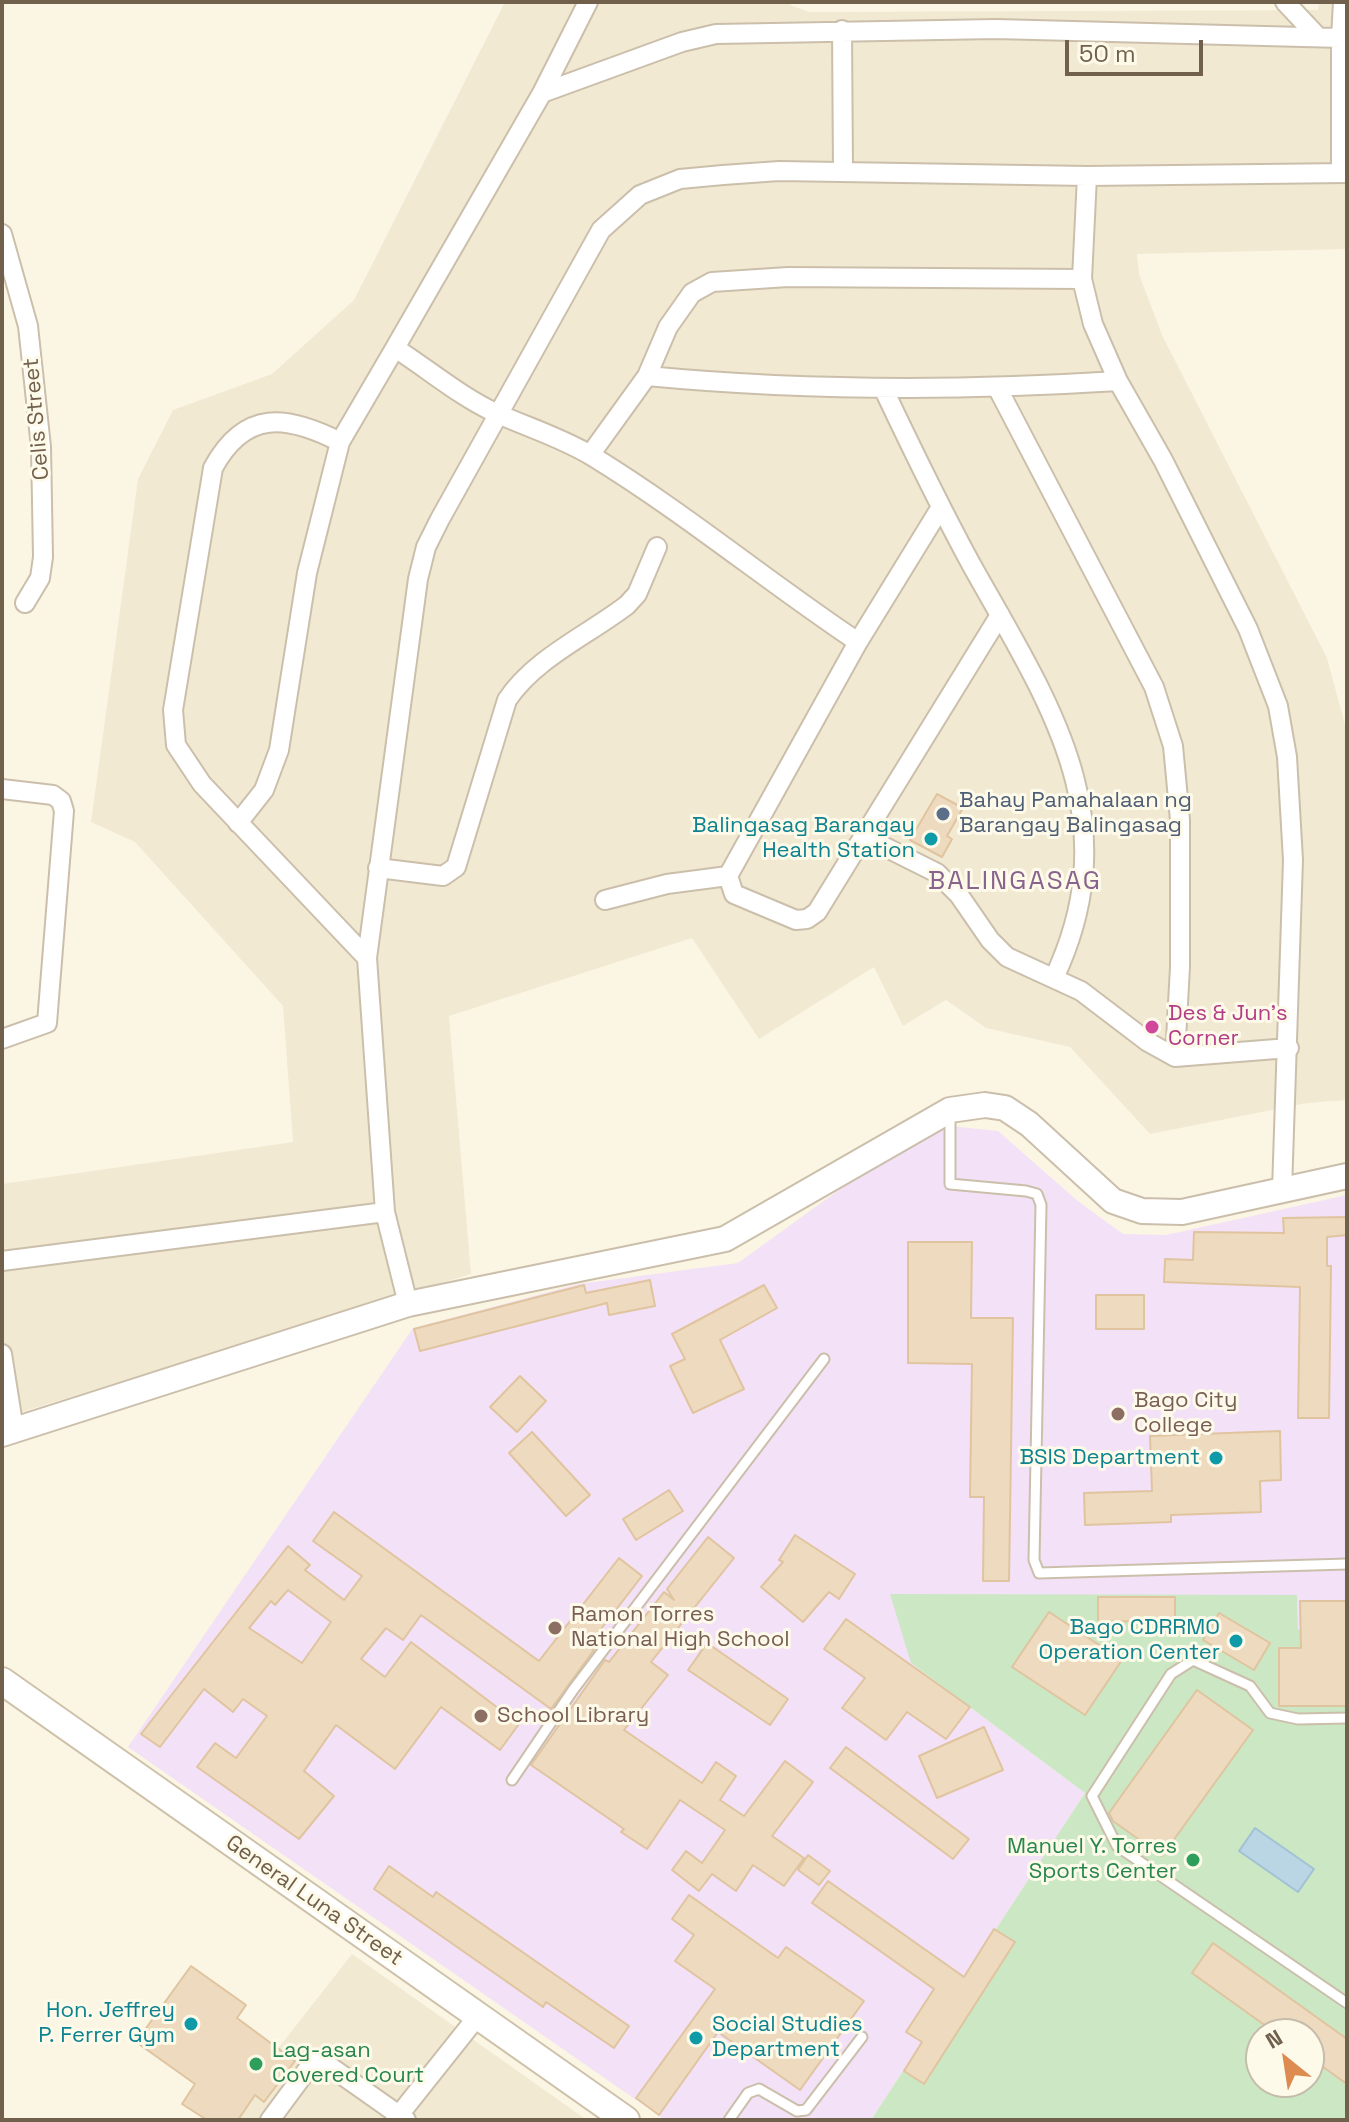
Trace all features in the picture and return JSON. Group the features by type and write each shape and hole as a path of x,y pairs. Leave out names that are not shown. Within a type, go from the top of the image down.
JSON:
{"main road":[{"name":"General Luna Street","path":"2,1681 626,2120"}],"street":[{"path":"238,823 264,790 279,750 307,573 340,442 542,93 588,2"},
{"path":"408,1304 385,1212 367,958 418,579 426,547 440,519 601,230 640,195 680,179 779,171 1087,176 1344,173 1343,2"},
{"path":"1286,4 1318,37"},
{"path":"542,93 697,37 842,30 1082,30 1341,38"},
{"path":"842,30 843,171"},
{"path":"1087,176 1082,279 1093,324 1118,381 1163,460 1241,615 1278,706 1287,757 1293,860 1282,1190"},
{"name":"Celis Street","path":"2,234 28,326 41,447 43,557 40,578 25,603"},
{"path":"590,455 647,376 676,315 692,293 712,282 788,277 1082,279"},
{"path":"395,348 497,413 531,425 590,455 724,544 794,599 858,642"},
{"path":"647,376 884,390 998,389 1118,381"},
{"path":"998,389 1154,687 1173,746 1180,820 1180,967 1175,1057"},
{"path":"884,390 941,507 1060,731 1078,786 1086,836 1085,883 1054,978"},
{"path":"340,442 304,424 276,422 248,428 226,443 213,468 173,710 176,745 202,784 367,958"},
{"path":"941,507 858,642 728,876 734,894 796,920 807,919 817,912 1000,615"},
{"path":"378,868 443,876 451,874 456,867 507,700 538,667 627,605 637,594 657,547"},
{"path":"2,789 53,795 61,801 64,811 47,1023 2,1039"},
{"path":"863,836 937,873 959,895 990,940 1007,957 1081,991 1148,1042 1175,1057 1289,1048"},
{"path":"605,900 676,882 728,876"},
{"path":"2,1354 8,1432 408,1304 725,1239 950,1110 985,1105 1005,1108 1029,1124 1113,1201 1142,1211 1182,1212 1347,1176"},
{"path":"2,1261 385,1212"},
{"path":"270,2120 310,2066 317,2062 325,2063 400,2118 477,2017"}],"lane":[{"path":"950,1110 950,1184 1026,1191 1037,1194 1041,1205 1034,1560 1039,1573 1347,1564"},
{"path":"512,1780 573,1690 824,1359"},
{"path":"1347,1718 1298,1719 1270,1713 1250,1686 1193,1660 1171,1674 1092,1796 1117,1846 1347,2003"},
{"path":"729,2120 748,2093 759,2089 797,2111 806,2110 862,2037"}],"shaded area":[{"path":"505,2 783,2 809,12 1318,10 1319,2 1347,2 1347,249 1137,254 1139,274 1162,335 1327,658 1347,732 1347,1100 1307,1103 1150,1134 1070,1047 986,1028 946,1000 903,1026 874,967 759,1039 692,938 449,1016 471,1274 2,1418 2,1184 293,1142 283,1006 135,842 91,822 138,479 173,410 272,374 354,300"},
{"name":"Ramon Torres National High School","path":"939,1125 998,1131 1079,1202 1123,1234 1166,1235 1347,1195 1347,1629 1298,1630 1297,1595 911,1663 1085,1793 871,2120 665,2120 128,1747 413,1328 579,1284 738,1263 886,1156"},
{"path":"352,1954 587,2120 222,2120"}],"green space":[{"name":"Manuel Y. Torres Sports Center","path":"890,1594 1297,1595 1298,1630 1347,1629 1347,2120 871,2120 1085,1793 911,1663"}],"water":[{"path":"1255,1828 1314,1869 1298,1892 1239,1851"}],"building":[{"path":"937,794 963,808 947,836 952,839 942,857 910,840"},
{"path":"1347,1217 1347,1235 1327,1237 1327,1266 1331,1266 1329,1418 1298,1418 1300,1287 1164,1282 1165,1259 1193,1260 1194,1232 1284,1233 1283,1218"},
{"path":"908,1242 972,1242 971,1318 1013,1318 1009,1581 983,1581 984,1497 970,1497 972,1364 908,1363"},
{"path":"650,1280 655,1306 609,1315 607,1303 420,1351 414,1329 584,1285 586,1293"},
{"path":"764,1285 777,1308 720,1340 744,1389 693,1413 670,1366 685,1359 672,1334"},
{"path":"1096,1295 1144,1295 1144,1329 1096,1329"},
{"path":"520,1376 546,1401 517,1432 490,1407"},
{"path":"1280,1431 1281,1480 1260,1481 1261,1512 1171,1515 1171,1522 1085,1525 1084,1493 1152,1491 1150,1436"},
{"path":"532,1432 590,1495 566,1516 509,1453"},
{"path":"669,1490 683,1511 636,1540 623,1519"},
{"path":"334,1512 539,1661 619,1558 642,1576 588,1646 594,1650 551,1709 421,1615 403,1640 386,1628 361,1659 385,1677 411,1642 519,1724 500,1750 441,1707 395,1769 336,1725 304,1771 334,1796 299,1839 197,1767 215,1743 236,1758 267,1716 243,1699 233,1712 204,1689 160,1747 141,1734 288,1546 310,1565 305,1570 344,1600 362,1576 313,1541","holes":["288,1590 331,1622 302,1663 249,1628 271,1601 275,1605"]},
{"path":"795,1535 855,1574 839,1599 829,1592 803,1622 761,1587 783,1562 779,1560"},
{"path":"708,1537 734,1558 651,1662 668,1675 624,1730 702,1783 716,1762 736,1776 720,1800 744,1816 785,1761 813,1782 772,1836 804,1858 784,1886 753,1865 736,1891 712,1874 699,1891 672,1870 686,1851 702,1863 725,1830 680,1800 647,1849 621,1832 624,1829 531,1765 605,1660 609,1662 664,1592 674,1600 667,1589"},
{"path":"1098,1597 1175,1597 1175,1622 1098,1621"},
{"path":"1300,1601 1347,1601 1347,1706 1279,1706 1279,1648 1301,1648"},
{"path":"1049,1612 1122,1660 1085,1715 1012,1667"},
{"name":"Bago CDRRMO Operation Center","path":"1219,1613 1270,1643 1254,1670 1203,1640"},
{"path":"846,1619 970,1707 946,1739 907,1712 886,1740 842,1708 865,1678 824,1649"},
{"path":"707,1643 788,1699 770,1725 688,1670"},
{"path":"1197,1690 1253,1730 1162,1856 1113,1821 1109,1813"},
{"path":"984,1727 1003,1770 937,1798 919,1756"},
{"path":"846,1747 969,1839 953,1859 830,1768"},
{"path":"808,1855 830,1871 819,1885 798,1870"},
{"path":"389,1866 433,1897 436,1892 629,2026 614,2048 546,2002 543,2007 374,1889"},
{"path":"828,1881 964,1977 994,1929 1015,1942 924,2084 904,2071 922,2042 906,2032 934,1989 812,1903"},
{"path":"689,1895 778,1958 786,1947 864,2001 800,2090 718,2032 659,2115 636,2098 715,1989 675,1961 694,1935 672,1919"},
{"path":"1213,1943 1318,2018 1255,2018 1192,1973"},
{"path":"191,1966 246,2005 237,2018 295,2061 264,2102 255,2095 238,2120 207,2120 182,2104 195,2084 136,2042"},
{"path":"1325,2023 1347,2039 1347,2084 1325,2068"}],"place":[{"name":"Bahay Pamahalaan ng Barangay Balingasag","path":"943,814"},
{"name":"Balingasag Barangay Health Station","path":"931,839"},
{"name":"Des & Jun’s Corner","path":"1152,1027"},
{"name":"Bago City College","path":"1118,1414"},
{"name":"BSIS Department","path":"1216,1458"},
{"name":"Ramon Torres National High School","path":"555,1628"},
{"name":"Bago CDRRMO Operation Center","path":"1236,1641"},
{"name":"School Library","path":"481,1716"},
{"name":"Manuel Y. Torres Sports Center","path":"1193,1860"},
{"name":"Hon. Jeffrey P. Ferrer Gym","path":"191,2024"},
{"name":"Social Studies Department","path":"696,2038"},
{"name":"Lag-asan Covered Court","path":"256,2064"}],"district":[{"name":"BALINGASAG","path":"1015,882"}]}
